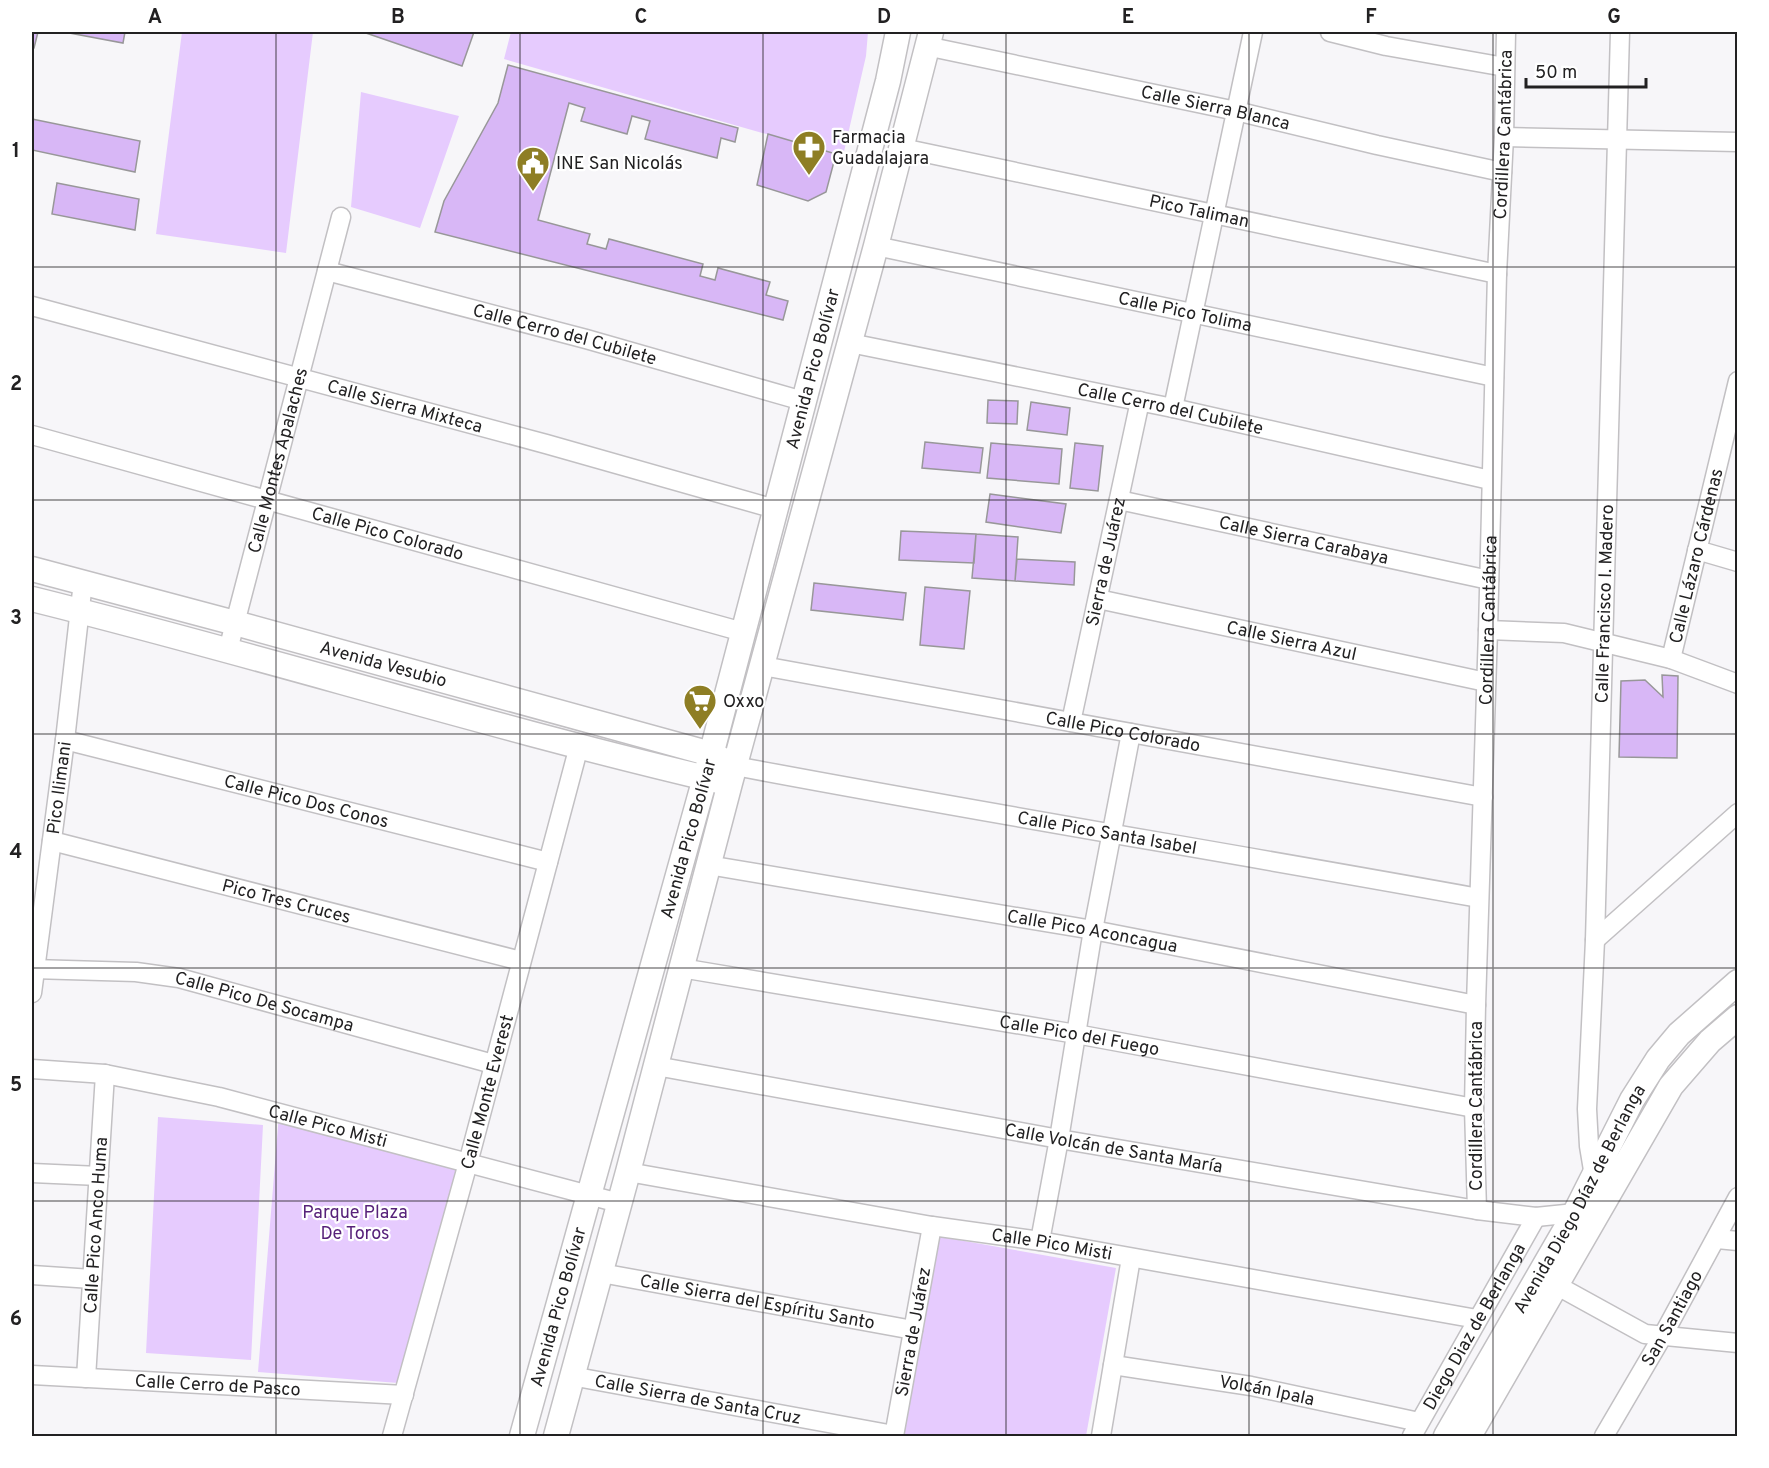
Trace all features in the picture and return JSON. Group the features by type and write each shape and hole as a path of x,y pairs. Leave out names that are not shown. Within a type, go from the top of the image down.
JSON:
{"street":[{"name":"Avenida Pico Bolívar","path":"522,1437 705,778 888,81 898,32"},
{"path":"1173,408 1253,32"},
{"path":"1330,32 1505,67"},
{"name":"Cordillera Cantábrica","path":"1477,1210 1474,1108 1476,1005 1488,630 1490,480 1506,32"},
{"name":"Calle Francisco I. Madero","path":"1594,1176 1589,1146 1587,1109 1595,940 1620,32"},
{"name":"Avenida Pico Bolívar","path":"556,1437 732,775 876,246 929,39"},
{"name":"Calle Sierra Blanca","path":"929,39 1377,145 1502,172"},
{"path":"1504,136 1737,142"},
{"name":"Pico Taliman","path":"902,147 1497,274"},
{"name":"Calle Montes Apalaches","path":"228,650 341,217"},
{"name":"Calle Pico Tolima","path":"876,246 1494,377"},
{"name":"Calle Cerro del Cubilete","path":"327,271 586,339 803,401"},
{"name":"Calle Sierra Mixteca","path":"32,306 775,509"},
{"name":"Calle Cerro del Cubilete","path":"850,343 1173,408 1490,480"},
{"name":"Calle Lázaro Cárdenas","path":"1671,658 1737,381"},
{"name":"Sierra de Juárez","path":"1071,722 1140,401"},
{"name":"Calle Pico Colorado","path":"32,435 743,632"},
{"name":"Calle Sierra Carabaya","path":"1119,500 1489,580"},
{"path":"1697,550 1737,562"},
{"name":"Avenida Vesubio","path":"32,569 711,754 732,775"},
{"name":"Pico Ilimani","path":"32,993 33,969 52,841 83,582"},
{"name":"Avenida Vesubio","path":"32,599 705,778 732,775"},
{"name":"Calle Sierra Azul","path":"1098,599 1486,682"},
{"path":"1488,630 1564,633 1602,641 1671,658 1737,684"},
{"name":"Calle Pico Colorado","path":"763,666 1483,797"},
{"path":"1040,1241 1093,930 1131,733"},
{"name":"Calle Pico Dos Conos","path":"65,740 548,862"},
{"name":"Calle Monte Everest","path":"392,1437 579,746"},
{"name":"Calle Pico Santa Isabel","path":"732,775 919,801 1479,898"},
{"path":"1595,940 1737,813"},
{"name":"Pico Tres Cruces","path":"52,841 520,961"},
{"name":"Calle Pico Aconcagua","path":"708,866 1093,930 1476,1005"},
{"name":"Calle Pico del Fuego","path":"681,968 1076,1034 1474,1108"},
{"name":"Calle Pico De Socampa","path":"33,969 136,972 179,978 493,1064"},
{"name":"Avenida Diego Díaz de Berlanga","path":"1446,1437 1575,1213 1632,1100 1658,1059 1680,1034 1737,982"},
{"name":"Avenida Diego Díaz de Berlanga","path":"1469,1437 1671,1086 1710,1041 1737,1017"},
{"name":"Calle Volcán de Santa María","path":"656,1066 1059,1139 1477,1210 1536,1217 1575,1213"},
{"name":"Calle Pico Misti","path":"32,1069 105,1074 219,1097 619,1203"},
{"name":"Calle Pico Anco Huma","path":"86,1378 105,1074"},
{"name":"Calle Pico Misti","path":"628,1172 932,1226 1040,1241 1477,1319"},
{"path":"32,1173 99,1176"},
{"name":"San Santiago","path":"1604,1437 1717,1239 1737,1197"},
{"name":"Diego Diaz de Berlanga","path":"1415,1429 1536,1217"},
{"name":"Sierra de Juárez","path":"894,1436 932,1226"},
{"path":"1717,1239 1737,1241"},
{"path":"1101,1437 1131,1258"},
{"name":"Calle Sierra del Espíritu Santo","path":"601,1273 913,1330"},
{"path":"32,1275 92,1279"},
{"path":"1556,1285 1645,1334 1737,1343"},
{"name":"Volcán Ipala","path":"1113,1365 1251,1386 1415,1429"},
{"name":"Calle Cerro de Pasco","path":"32,1375 404,1395"},
{"name":"Calle Sierra de Santa Cruz","path":"571,1376 894,1436"}],"green space":[{"path":"182,32 313,32 286,253 156,234"},
{"path":"511,32 868,32 866,56 843,156 504,59"},
{"path":"361,92 459,116 420,228 351,207"},
{"name":"Parque Plaza De Toros","path":"279,1114 459,1164 398,1383 258,1372"},
{"path":"158,1117 263,1125 251,1360 146,1353"},
{"path":"936,1236 1116,1268 1086,1436 904,1436"}],"building":[{"path":"32,32 38,32 34,48 32,48"},
{"path":"64,32 125,32 123,43"},
{"path":"363,32 474,32 462,66"},
{"path":"508,65 738,128 735,142 721,138 717,158 645,139 650,121 632,116 627,134 581,121 585,108 569,103 538,220 590,234 587,244 606,249 609,239 703,264 700,276 715,280 718,268 770,282 766,295 788,301 783,320 435,232 444,201 498,103"},
{"path":"32,119 140,141 135,172 32,150"},
{"path":"768,134 836,154 826,192 808,201 757,185"},
{"path":"57,183 139,199 135,230 52,214"},
{"path":"988,400 1018,401 1017,424 987,423"},
{"path":"1031,402 1070,408 1067,435 1027,430"},
{"path":"925,442 983,448 980,473 922,468"},
{"path":"991,443 1062,449 1059,484 987,478"},
{"path":"1075,443 1103,446 1098,491 1070,488"},
{"path":"990,494 1066,504 1061,533 986,522"},
{"path":"901,531 976,534 974,563 899,560"},
{"path":"976,534 1018,537 1015,581 972,578"},
{"path":"1017,559 1075,562 1074,585 1015,581"},
{"path":"814,583 906,593 903,620 811,610"},
{"path":"925,587 970,591 964,649 920,645"},
{"path":"1662,675 1678,676 1677,758 1619,757 1621,681 1645,680 1663,697"}],"place":[{"name":"Farmacia Guadalajara","path":"809,176"},
{"name":"INE San Nicolás","path":"533,192"},
{"name":"Oxxo","path":"700,730"}]}
